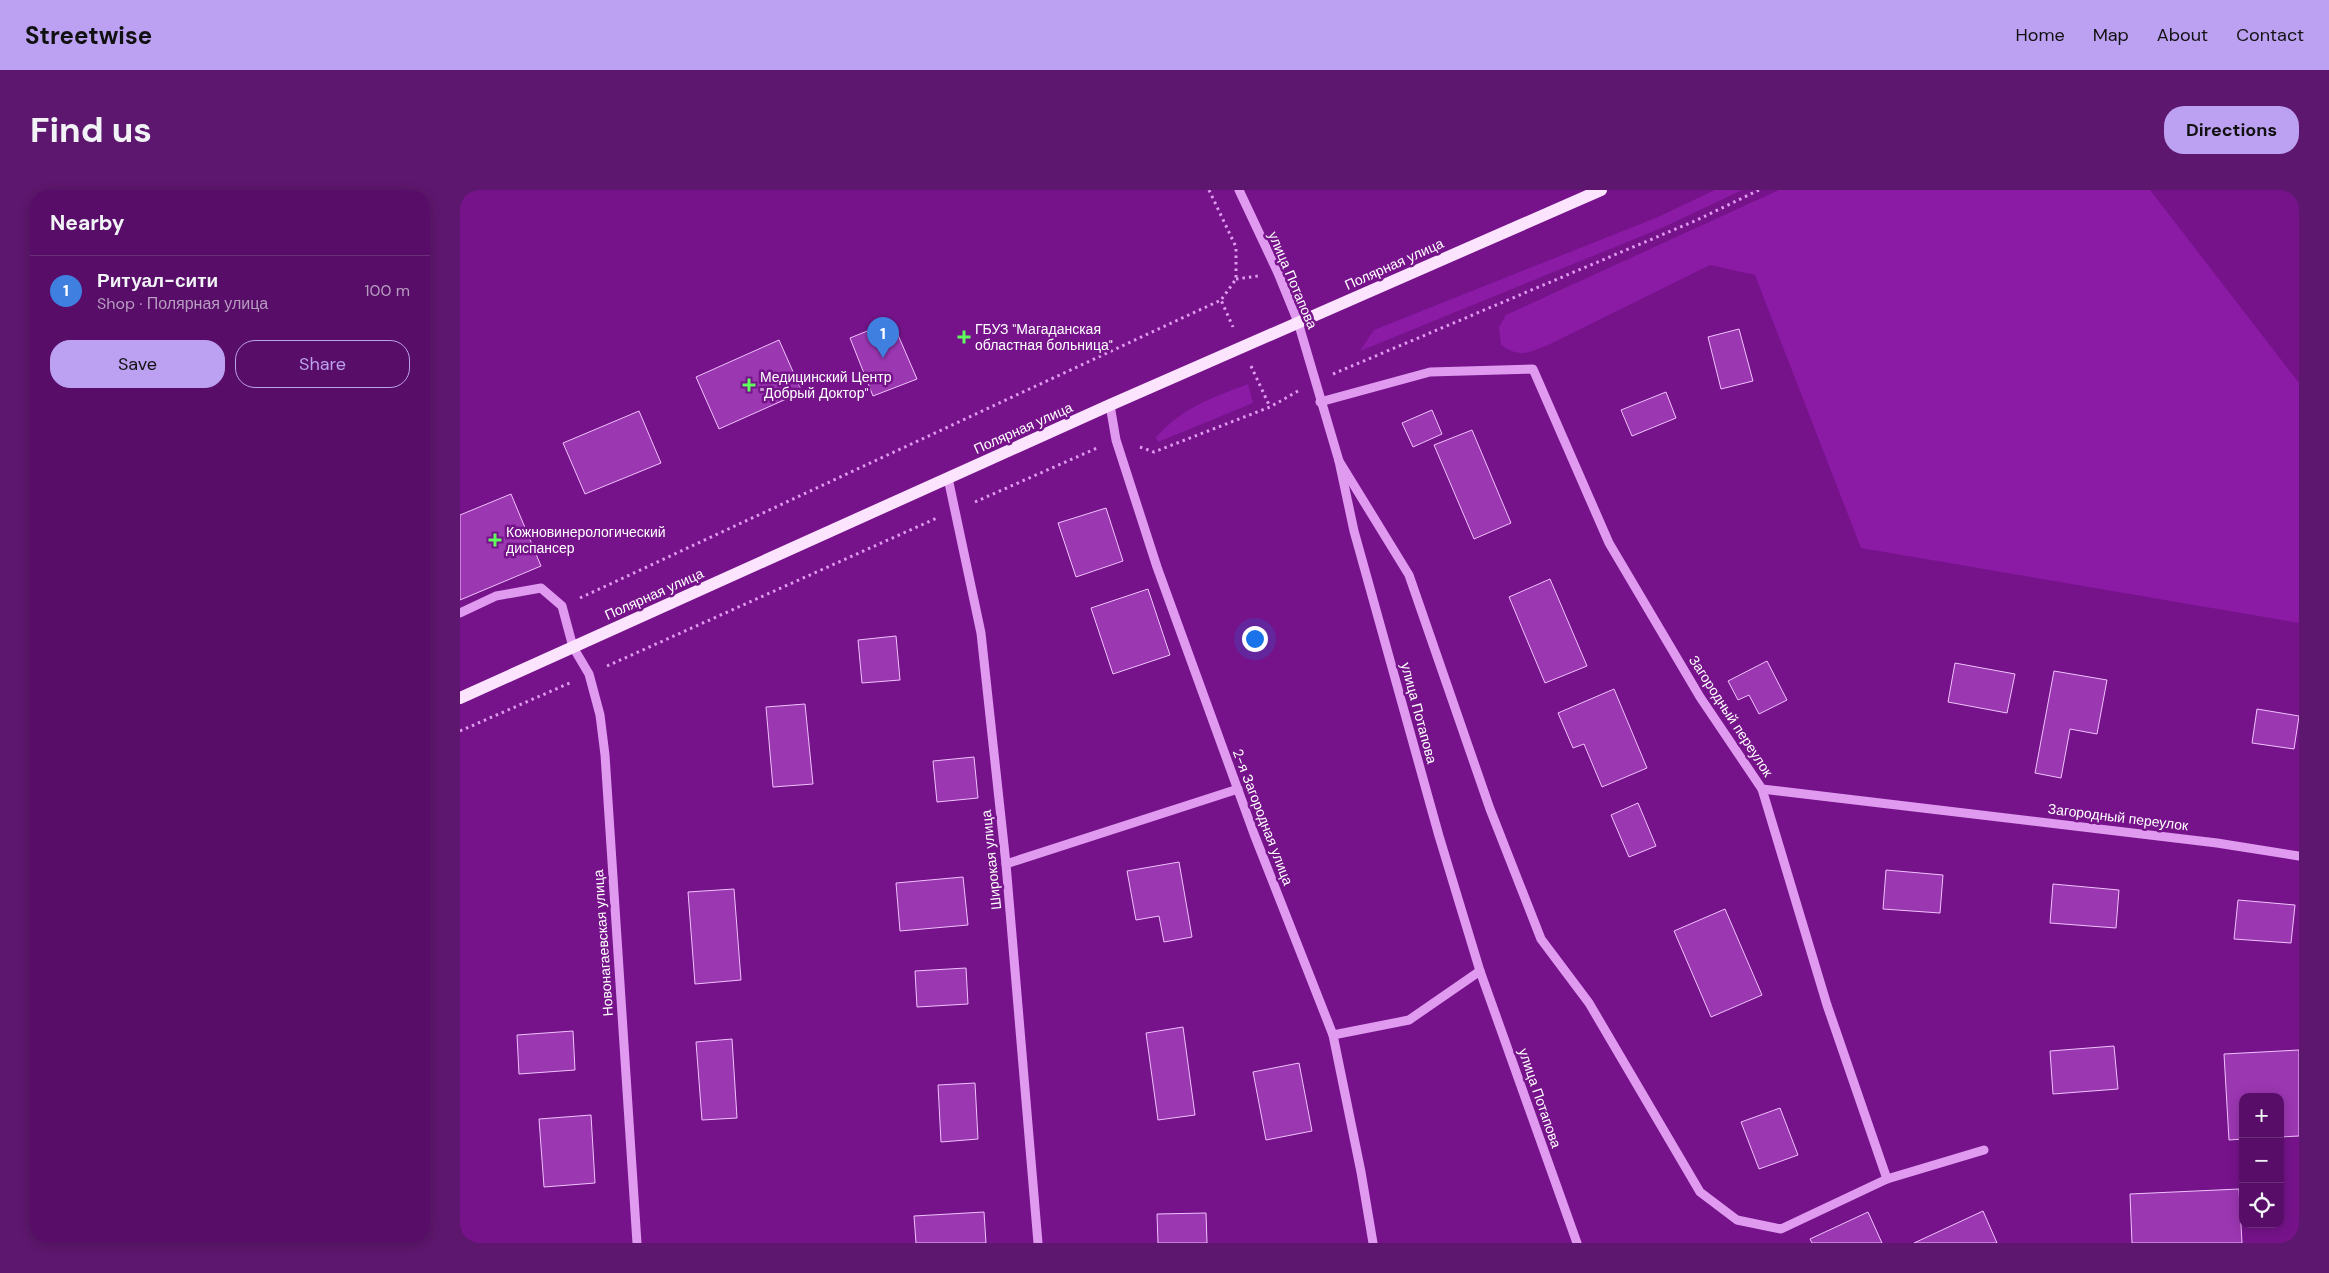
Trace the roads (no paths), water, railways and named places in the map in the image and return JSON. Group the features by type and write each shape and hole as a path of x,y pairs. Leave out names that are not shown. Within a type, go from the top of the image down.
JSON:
{"main road":[{"name":"Полярная улица","path":"460,698 1110,405 1601,190"}],"street":[{"name":"улица Потапова","path":"1238,190 1278,273 1298,322 1320,402 1339,461 1354,531 1428,798 1480,971 1577,1243"},
{"name":"Загородный переулок","path":"1320,402 1430,372 1533,369 1609,543 1700,697 1762,789 2217,843 2299,856"},
{"name":"2-я Загородная улица","path":"1110,405 1116,440 1157,567 1238,789 1333,1035 1361,1172 1372,1243"},
{"path":"1339,461 1409,576 1490,809 1541,939 1589,1003 1700,1192 1736,1220 1781,1229 1888,1179 1984,1150"},
{"name":"Широкая улица","path":"948,478 981,633 1006,864 1038,1243"},
{"name":"Новонагаевская улица","path":"460,613 496,596 541,588 562,606 573,647 589,674 600,715 605,755 636,1243"},
{"path":"1006,864 1238,789"},
{"path":"1762,789 1827,1005 1888,1179"},
{"path":"1333,1035 1409,1020 1480,971"}],"place":[{"name":"ГБУЗ \"Магаданская областная больница\"","path":"964,337"},
{"name":"Ритуал-сити","path":"883,358"},
{"name":"Медицинский Центр \"Добрый Доктор\"","path":"749,385"},
{"name":"Кожновинерологический диспансер","path":"495,540"}]}
